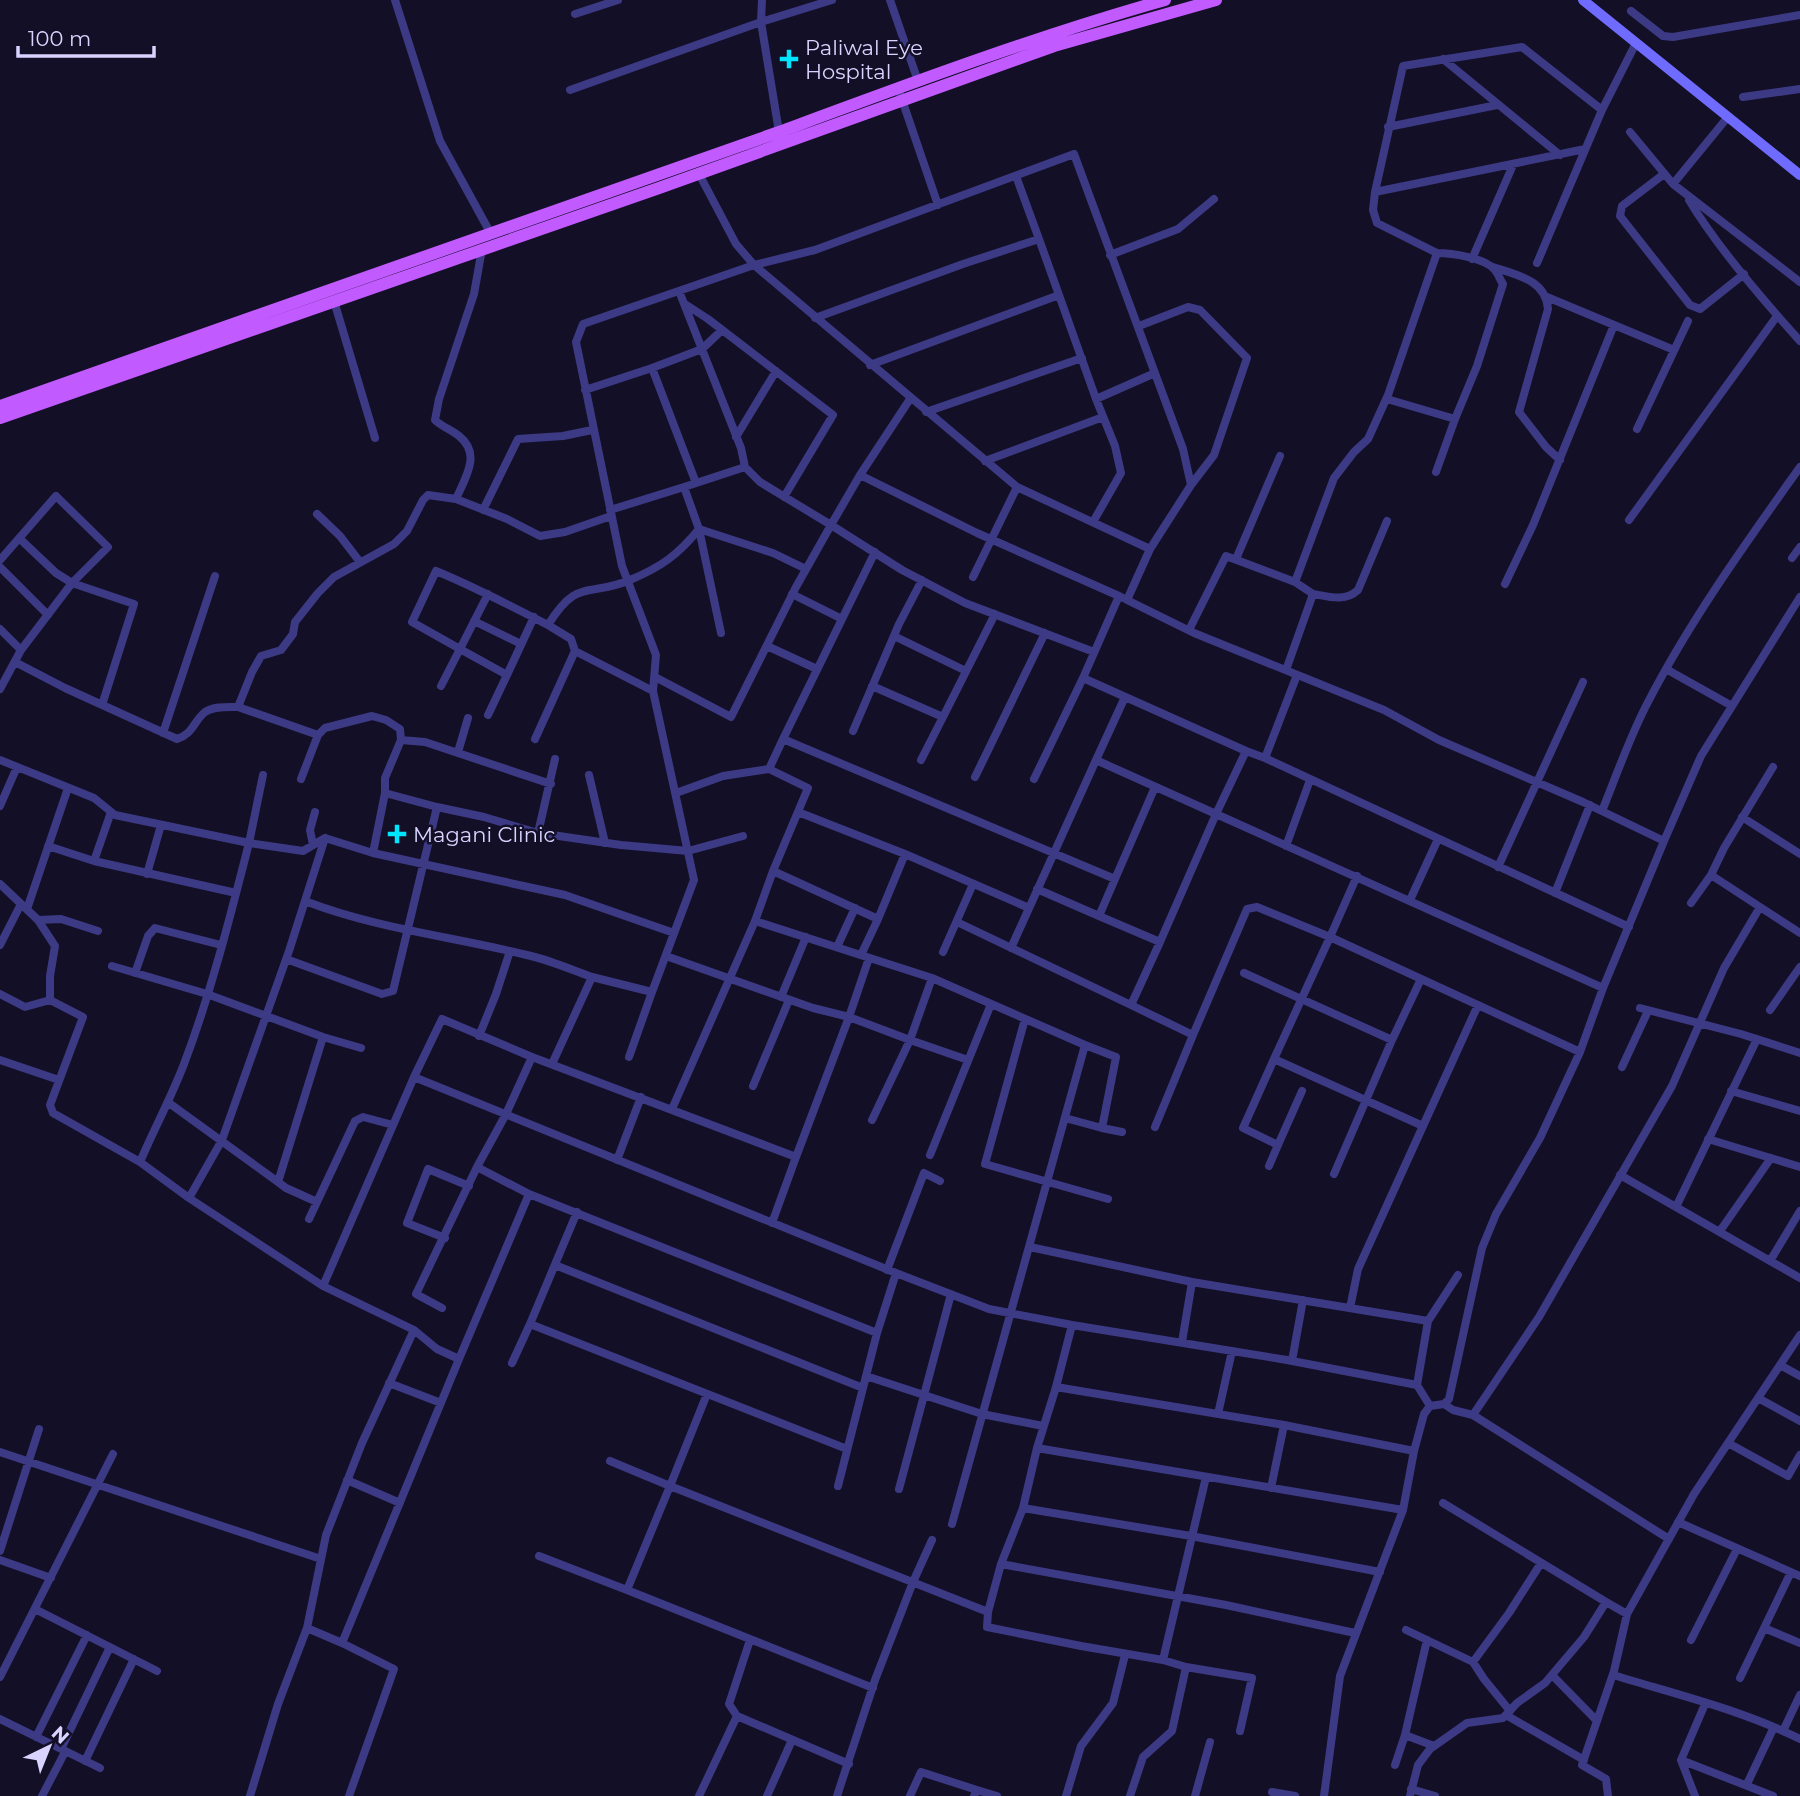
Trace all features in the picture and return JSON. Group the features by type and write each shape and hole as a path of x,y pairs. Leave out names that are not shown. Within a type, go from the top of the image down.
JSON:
{"main road":[{"path":"0,418 482,250 696,167 900,94 918,81 1099,18 1164,0"},
{"path":"0,406 491,234 696,167 779,132 1085,36 1216,0"},
{"path":"1583,0 1800,175"}],"street":[{"path":"395,0 440,141 491,234"},
{"path":"575,14 618,0"},
{"path":"762,0 761,22 779,132"},
{"path":"570,90 761,22 832,0"},
{"path":"890,0 918,81"},
{"path":"1631,11 1663,36 1673,37 1800,15"},
{"path":"1537,263 1602,110 1636,43"},
{"path":"1602,110 1522,47 1403,66 1388,127 1373,210 1377,223 1437,253 1472,259 1535,284 1547,297 1674,350"},
{"path":"1443,60 1560,155"},
{"path":"1743,97 1800,89"},
{"path":"900,94 938,205"},
{"path":"1388,127 1497,105"},
{"path":"1673,184 1727,118"},
{"path":"1630,132 1673,184 1800,282"},
{"path":"1375,192 1585,149"},
{"path":"629,1056 694,880 653,691 656,655 628,581 592,430 576,342 583,324 754,265 815,250 1074,154 1183,449 1191,485"},
{"path":"1472,259 1513,165"},
{"path":"696,167 736,244 754,265 910,399 1017,487 1150,549"},
{"path":"1664,174 1622,206 1620,216 1682,295 1690,305 1700,309 1744,274"},
{"path":"1016,176 1115,446 1121,473 1093,522"},
{"path":"1685,194 1744,274 1800,341"},
{"path":"1110,255 1178,229 1214,199"},
{"path":"815,318 1039,239"},
{"path":"456,499 470,467 471,452 467,443 457,434 435,421 439,399 474,294 482,250"},
{"path":"1295,582 1334,478 1368,439 1387,399 1437,253"},
{"path":"1436,472 1477,366 1503,284 1493,267"},
{"path":"679,291 736,437 745,467 760,482 874,552 965,603 1094,652"},
{"path":"870,365 1059,295"},
{"path":"1547,297 1548,310 1519,412 1546,447 1560,460"},
{"path":"334,302 374,438"},
{"path":"685,304 833,415 784,497"},
{"path":"1034,779 1094,652 1150,549 1191,485 1214,455 1247,358 1194,307 1139,326"},
{"path":"1629,520 1777,316"},
{"path":"1637,429 1688,321"},
{"path":"1505,584 1533,525 1614,325"},
{"path":"585,390 702,349 722,330"},
{"path":"926,412 1082,358"},
{"path":"652,368 696,483"},
{"path":"736,437 776,371"},
{"path":"1096,399 1156,373"},
{"path":"655,677 732,717 792,594 860,475 910,399"},
{"path":"1387,399 1455,419"},
{"path":"985,461 1103,417"},
{"path":"483,510 519,439 564,436 592,430"},
{"path":"1236,559 1280,456"},
{"path":"238,707 261,656 281,650 293,634 296,622 317,593 334,577 394,544 407,531 428,495 456,499 540,536 565,532 610,513 745,467"},
{"path":"1602,810 1647,704 1666,669 1720,578 1800,467"},
{"path":"860,475 992,540 1189,630 1384,710 1440,740 1602,810 1664,841"},
{"path":"684,487 699,529 721,633"},
{"path":"973,577 1017,487"},
{"path":"0,560 56,496 108,547 72,583 21,650 0,689"},
{"path":"317,514 340,536 360,562"},
{"path":"1189,630 1226,556 1295,582 1313,594 1339,598 1351,596 1358,590 1387,521"},
{"path":"699,529 773,553 806,569"},
{"path":"548,625 569,596 628,581 669,562 699,529"},
{"path":"19,538 56,573 72,583 134,604 102,705"},
{"path":"1792,558 1800,547"},
{"path":"769,769 874,552"},
{"path":"0,567 48,615"},
{"path":"507,675 412,622 436,571 534,617 571,639 575,652 535,739"},
{"path":"163,733 215,576"},
{"path":"853,731 894,636 922,580"},
{"path":"441,686 488,594"},
{"path":"792,594 842,619"},
{"path":"1286,670 1313,594"},
{"path":"1324,1796 1340,1676 1403,1510 1424,1414 1430,1406 1448,1401 1453,1389 1482,1248 1496,1214 1540,1139 1580,1052 1603,988 1701,756 1800,597"},
{"path":"921,760 995,614"},
{"path":"488,715 534,617"},
{"path":"474,621 522,644"},
{"path":"0,629 21,650"},
{"path":"975,777 1045,633"},
{"path":"894,636 966,671"},
{"path":"767,646 817,669"},
{"path":"575,652 653,691"},
{"path":"15,662 177,739 186,736 205,712 220,707 238,707 318,735"},
{"path":"1666,669 1732,706"},
{"path":"1265,758 1297,675"},
{"path":"1083,678 1265,758 1629,927"},
{"path":"1498,867 1583,682"},
{"path":"872,686 943,717"},
{"path":"1011,948 1125,697"},
{"path":"301,779 318,735 325,728 372,716 386,720 400,729 401,740 386,778 373,853"},
{"path":"458,752 468,718"},
{"path":"783,739 1115,879"},
{"path":"401,740 458,752 551,784"},
{"path":"1131,1004 1246,751"},
{"path":"537,833 555,759"},
{"path":"0,760 94,798 115,815 249,843 303,851 325,838 373,853 565,895 674,933"},
{"path":"1096,760 1603,988"},
{"path":"0,806 17,767"},
{"path":"1691,903 1711,875 1773,767"},
{"path":"672,1108 755,921 808,788 769,769 723,776 676,793"},
{"path":"140,1162 169,1103 207,994 249,843 263,775"},
{"path":"589,775 605,843"},
{"path":"1286,846 1311,780"},
{"path":"1099,916 1156,787"},
{"path":"0,945 24,906 68,788"},
{"path":"385,793 537,833 605,843 688,851 743,836"},
{"path":"1555,893 1590,805"},
{"path":"286,959 382,994 393,991 437,807"},
{"path":"94,861 111,812"},
{"path":"313,845 310,830 315,812"},
{"path":"798,812 905,854 1028,908"},
{"path":"1742,817 1799,850"},
{"path":"147,874 162,825"},
{"path":"189,1198 222,1140 286,959 325,838"},
{"path":"1410,900 1438,839"},
{"path":"48,846 94,861 236,893"},
{"path":"772,1223 849,1017 878,919 905,854"},
{"path":"773,871 878,919"},
{"path":"1711,875 1800,933"},
{"path":"1278,1145 1243,1128 1357,876"},
{"path":"0,884 38,920 55,946 50,976 50,1000"},
{"path":"943,952 974,884"},
{"path":"1037,889 1160,942"},
{"path":"305,901 330,910 408,929 534,956 592,977 652,992"},
{"path":"1155,1127 1247,909 1257,907 1330,937 1580,1052"},
{"path":"1470,1414 1539,1317 1672,1086 1724,968 1760,907"},
{"path":"837,947 855,908"},
{"path":"38,920 61,919 98,931"},
{"path":"755,921 932,978 1116,1057 1102,1128"},
{"path":"957,922 1194,1035"},
{"path":"135,973 148,936 155,928 221,945"},
{"path":"753,1086 806,937"},
{"path":"479,1036 510,951"},
{"path":"666,956 968,1060"},
{"path":"112,967 207,994 323,1037 361,1048"},
{"path":"1770,1010 1800,967"},
{"path":"1244,973 1392,1040"},
{"path":"552,1064 592,977"},
{"path":"872,1121 910,1040 932,978"},
{"path":"1334,1174 1392,1040 1422,979"},
{"path":"0,994 25,1007 50,1000 83,1017 50,1105 53,1113 140,1162 189,1198 323,1286 414,1330 437,1349 459,1359"},
{"path":"930,1155 991,1004"},
{"path":"1350,1308 1358,1269 1478,1005"},
{"path":"1622,1067 1644,1010 1800,1053"},
{"path":"323,1286 442,1019 532,1057 796,1157"},
{"path":"1025,1019 985,1164 1108,1199"},
{"path":"278,1182 323,1037"},
{"path":"1676,1207 1757,1039"},
{"path":"952,1524 1085,1045"},
{"path":"442,1308 416,1294 532,1057"},
{"path":"1274,1059 1423,1126"},
{"path":"0,1060 59,1080"},
{"path":"414,1077 891,1272 989,1309 1418,1385"},
{"path":"1269,1166 1302,1091"},
{"path":"1731,1091 1800,1111"},
{"path":"617,1160 641,1097"},
{"path":"169,1103 286,1188 317,1202"},
{"path":"309,1219 355,1121 363,1118 393,1125"},
{"path":"1065,1118 1122,1132"},
{"path":"1708,1139 1800,1167"},
{"path":"1720,1231 1771,1158"},
{"path":"477,1167 529,1194 877,1333"},
{"path":"445,1238 407,1223 428,1169 469,1186"},
{"path":"838,1486 891,1272 924,1174 940,1181"},
{"path":"1620,1175 1800,1278"},
{"path":"342,1643 529,1194"},
{"path":"1770,1261 1800,1211"},
{"path":"512,1363 577,1212"},
{"path":"1030,1247 1192,1282 1428,1321"},
{"path":"555,1265 863,1388"},
{"path":"1430,1406 1418,1385 1428,1321 1458,1275"},
{"path":"1182,1342 1192,1282"},
{"path":"899,1489 951,1294"},
{"path":"1292,1361 1303,1300"},
{"path":"530,1324 847,1448"},
{"path":"1072,1325 1023,1508 1001,1564 988,1612 988,1626 1252,1678 1240,1731"},
{"path":"250,1796 278,1704 307,1628 326,1535 347,1480 414,1330"},
{"path":"1608,1796 1606,1779 1582,1765 1613,1675 1628,1614 1678,1522 1800,1335"},
{"path":"1218,1414 1232,1351"},
{"path":"1780,1365 1800,1376"},
{"path":"866,1376 982,1414 1043,1426"},
{"path":"389,1383 441,1403"},
{"path":"1056,1387 1284,1425 1414,1451"},
{"path":"627,1590 707,1394"},
{"path":"1758,1398 1800,1421"},
{"path":"1444,1404 1470,1414 1669,1539"},
{"path":"1271,1488 1284,1425"},
{"path":"0,1551 39,1429"},
{"path":"1728,1443 1788,1476 1800,1455"},
{"path":"1037,1448 1403,1510"},
{"path":"0,1452 320,1559"},
{"path":"0,1677 113,1454"},
{"path":"610,1461 988,1612"},
{"path":"1163,1660 1206,1477"},
{"path":"347,1480 400,1503"},
{"path":"1443,1503 1628,1614"},
{"path":"1023,1508 1380,1572"},
{"path":"1678,1522 1800,1576"},
{"path":"837,1796 873,1688 932,1540"},
{"path":"1691,1640 1737,1549"},
{"path":"539,1556 873,1688"},
{"path":"0,1560 51,1578"},
{"path":"1473,1662 1509,1614 1541,1563"},
{"path":"1001,1564 1177,1596 1355,1633"},
{"path":"1740,1678 1791,1572"},
{"path":"1435,1796 1411,1793 1418,1765 1434,1746 1467,1723 1503,1718 1553,1676 1584,1637 1606,1602"},
{"path":"34,1609 157,1671"},
{"path":"307,1628 394,1669 349,1796"},
{"path":"1764,1628 1800,1643"},
{"path":"1406,1630 1473,1662 1508,1713 1584,1760"},
{"path":"36,1737 87,1636"},
{"path":"750,1640 729,1704 737,1716 849,1764"},
{"path":"1395,1765 1405,1735 1427,1640"},
{"path":"42,1796 110,1647"},
{"path":"1066,1796 1081,1746 1113,1703 1125,1655"},
{"path":"85,1761 134,1659"},
{"path":"1130,1796 1143,1757 1172,1731 1186,1667"},
{"path":"1613,1675 1774,1727 1800,1739"},
{"path":"1553,1676 1597,1721"},
{"path":"1783,1731 1800,1695"},
{"path":"1695,1796 1681,1760 1705,1704"},
{"path":"699,1796 737,1716"},
{"path":"0,1719 100,1768"},
{"path":"1747,1784 1774,1727"},
{"path":"1405,1735 1434,1746"},
{"path":"767,1796 792,1740"},
{"path":"1195,1796 1210,1742"},
{"path":"1681,1760 1773,1796"},
{"path":"910,1796 921,1772 976,1793 997,1796"},
{"path":"1272,1793 1295,1796"}],"place":[{"name":"Paliwal Eye Hospital","path":"789,59"},
{"name":"Magani Clinic","path":"397,834"}]}
